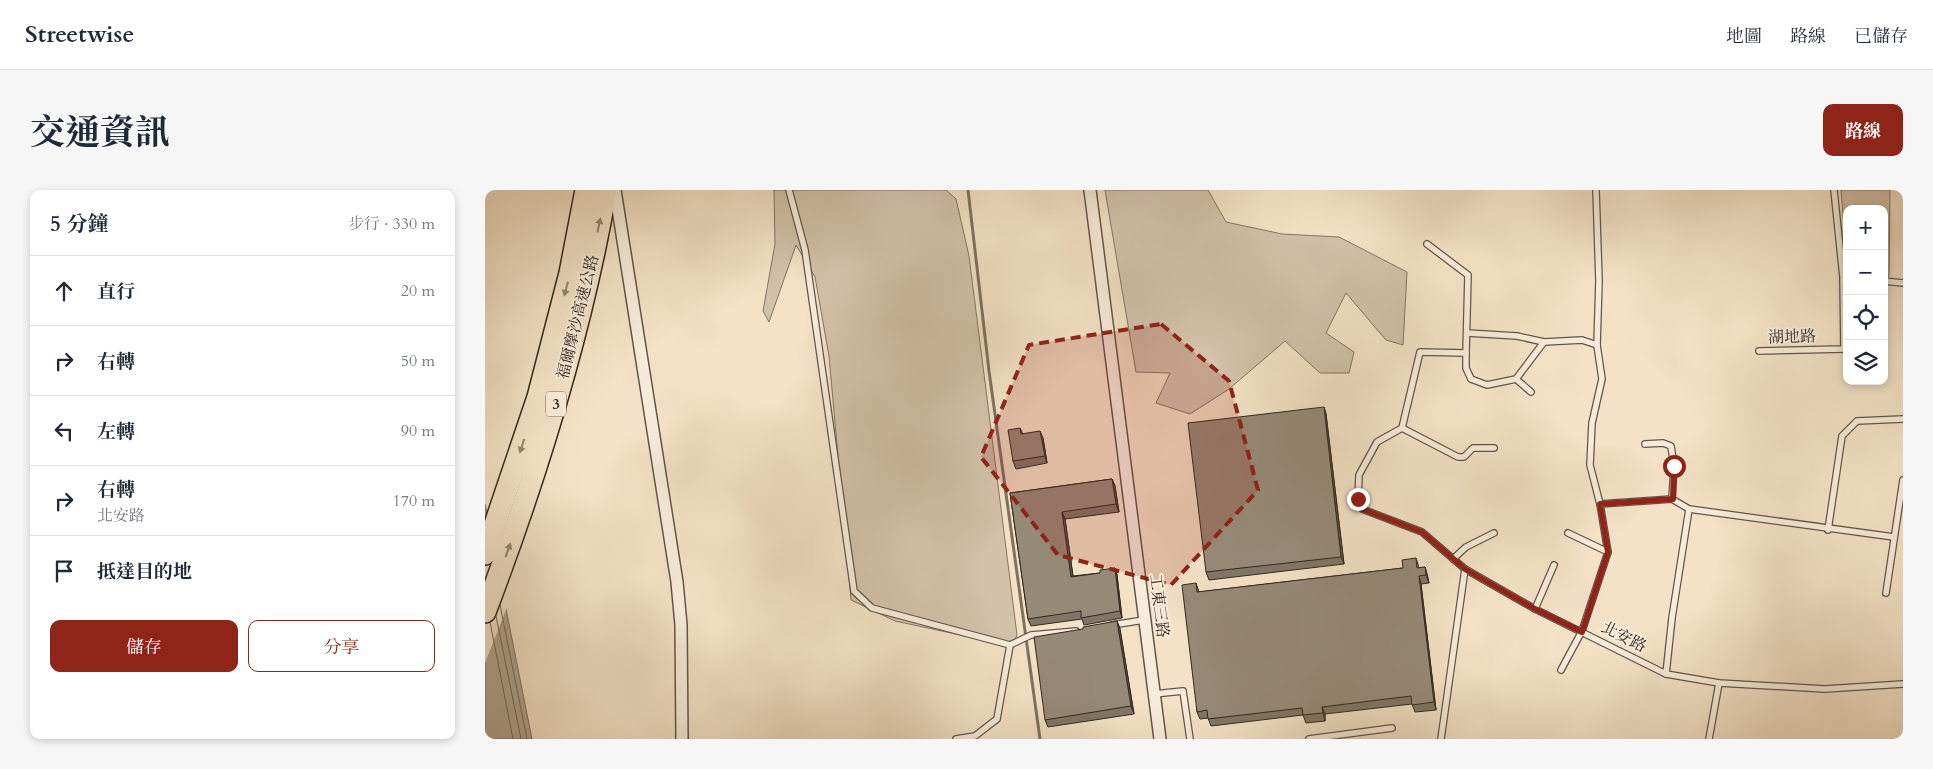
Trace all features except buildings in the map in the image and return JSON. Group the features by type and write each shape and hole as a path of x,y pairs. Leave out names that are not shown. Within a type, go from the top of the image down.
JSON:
{"highway":[{"name":"福爾摩沙高速公路","path":"485,554 538,397 570,273 586,190"},
{"name":"福爾摩沙高速公路","path":"485,612 518,523 555,411 591,265 605,190"}],"street":[{"path":"615,190 677,582 681,625 682,739"},
{"name":"工東三路","path":"1090,190 1160,739"}],"lane":[{"path":"789,190 805,250 854,591 872,608 1010,645 1031,635 1087,629"},
{"path":"1561,670 1582,632 1608,552 1600,504 1590,465 1592,423 1602,379 1597,344 1599,281 1596,190"},
{"name":"湖地路","path":"1835,190 1843,260"},
{"path":"1427,244 1468,275 1466,368 1471,379 1487,385 1516,379 1545,342"},
{"path":"1888,281 1903,283"},
{"name":"湖地路","path":"1759,351 1844,349 1845,295"},
{"path":"1467,333 1517,336 1545,342 1582,340 1597,344"},
{"path":"1466,353 1420,352 1402,428 1458,457 1464,457 1473,448 1493,448"},
{"path":"1516,379 1531,392"},
{"path":"1828,530 1842,436 1857,421 1903,419"},
{"name":"北安路","path":"1402,428 1377,442 1359,475 1358,499 1362,509 1422,532 1465,569 1535,609 1666,674 1719,683 1825,689 1903,684"},
{"path":"1645,444 1671,446 1674,466 1673,499"},
{"path":"1886,593 1903,480"},
{"path":"1600,504 1673,499 1689,508 1828,530 1894,537"},
{"path":"1666,674 1672,618 1689,508"},
{"path":"1453,559 1466,547 1494,533"},
{"path":"1568,533 1608,552"},
{"path":"1535,609 1554,565"},
{"path":"1441,739 1465,569"},
{"path":"1106,626 1144,620"},
{"path":"956,739 975,736 997,719 1010,645"},
{"path":"1709,739 1719,683"},
{"path":"1154,694 1183,691 1190,739"},
{"path":"1309,739 1392,728"}],"highlighted area":[{"path":"1161,324 1229,381 1258,490 1171,585 1058,555 981,457 1029,345"}],"shaded area":[{"path":"774,190 946,190 956,199 969,256 1017,635 1012,646 895,621 851,600 829,356 815,277 796,245 769,322 763,311 775,244"},
{"path":"1105,190 1208,190 1226,222 1282,234 1339,237 1407,272 1403,345 1386,340 1346,293 1326,333 1354,352 1349,373 1320,373 1285,341 1229,389 1190,414 1156,403 1170,373 1136,372"},
{"path":"1841,190 1890,190 1889,276 1888,205 1843,205 1843,215"}],"water":[{"path":"485,504 532,739 485,739"}],"pier":[{"path":"490,516 508,605 485,663 485,530"}],"waterway":[{"path":"968,190 989,371 1040,739"}],"route":[{"path":"1358,499 1362,509 1422,532 1465,569 1535,609 1582,632 1608,552 1600,504 1673,499 1674,466"}]}
